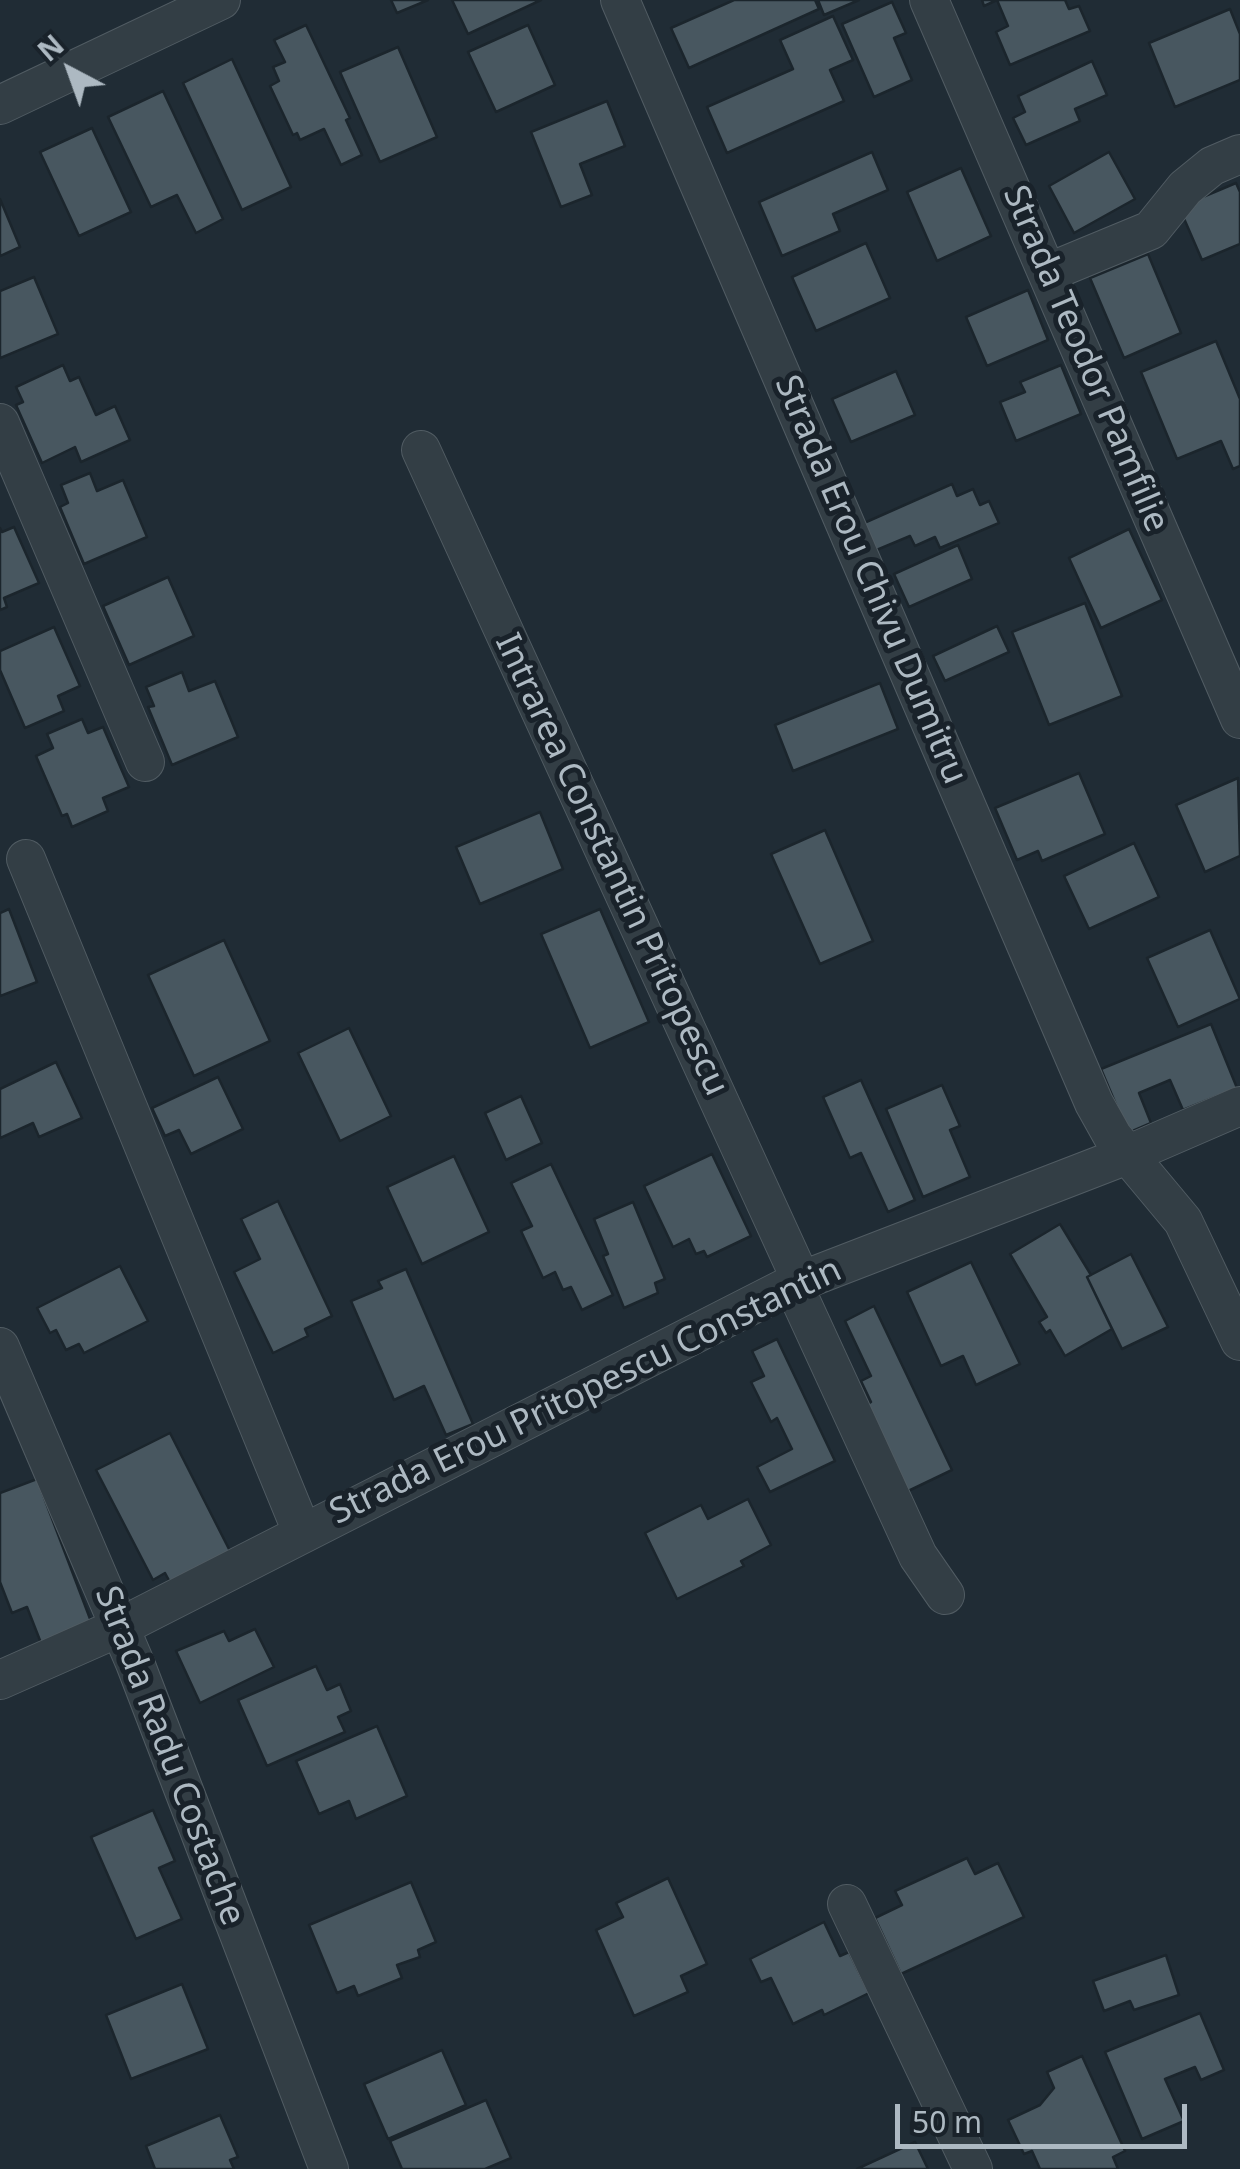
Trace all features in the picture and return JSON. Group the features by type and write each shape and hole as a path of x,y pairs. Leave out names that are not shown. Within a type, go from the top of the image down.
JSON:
{"street":[{"path":"0,105 221,0"},
{"name":"Strada Erou Chivu Dumitru","path":"620,0 1094,1103 1113,1136 1183,1222 1240,1341"},
{"name":"Strada Teodor Pamfilie","path":"929,0 1240,718"},
{"path":"1047,272 1151,230 1185,188 1212,166 1240,154"},
{"path":"0,423 145,762"},
{"name":"Intrarea Constantin Pritopescu","path":"421,450 918,1556 945,1594"},
{"path":"26,859 302,1532"},
{"name":"Strada Erou Pritopescu Constantin","path":"0,1680 120,1626 797,1282 1128,1155 1240,1106"},
{"name":"Strada Radu Costache","path":"0,1347 120,1626 328,2169"},
{"path":"847,1904 973,2169"}],"building":[{"path":"391,0 428,0 397,13"},
{"path":"452,0 541,0 468,34"},
{"path":"734,0 815,0 819,9 689,68 671,28"},
{"path":"818,0 859,0 824,15"},
{"path":"997,0 1065,0 1069,9 1079,6 1090,31 1010,65 996,32 1008,26"},
{"path":"892,2 906,33 894,38 912,80 874,97 842,24"},
{"path":"1230,9 1240,34 1240,80 1175,107 1149,43"},
{"path":"833,16 853,60 830,70 844,101 727,153 707,107 793,69 780,40"},
{"path":"306,25 350,118 346,120 362,155 341,165 324,129 300,140 297,133 293,135 270,86 279,81 273,67 285,62 274,40"},
{"path":"528,25 555,85 496,112 468,52"},
{"path":"398,47 437,137 380,162 340,72"},
{"path":"232,59 291,187 242,210 183,83"},
{"path":"1092,61 1107,95 1075,109 1080,121 1026,145 1013,118 1025,112 1018,96"},
{"path":"163,91 223,219 196,233 177,195 151,207 108,117"},
{"path":"607,101 625,146 580,164 592,195 561,207 531,132"},
{"path":"92,128 131,212 79,236 40,152"},
{"path":"872,152 888,190 833,214 840,231 782,256 759,202"},
{"path":"1109,152 1135,199 1074,233 1049,186"},
{"path":"961,168 991,236 937,261 907,192"},
{"path":"1236,183 1240,192 1240,244 1202,260 1179,207"},
{"path":"0,199 20,247 0,256"},
{"path":"866,243 890,298 816,331 792,277"},
{"path":"1148,254 1181,333 1124,358 1090,278"},
{"path":"34,277 58,334 0,358 0,291"},
{"path":"1028,290 1048,340 987,366 966,317"},
{"path":"1216,341 1240,399 1240,466 1233,469 1221,441 1177,459 1141,372"},
{"path":"63,365 70,381 79,377 96,415 115,406 130,440 81,462 75,447 42,463 16,405 23,402 16,387"},
{"path":"1061,365 1081,414 1016,441 1000,402 1025,392 1020,382"},
{"path":"896,371 915,415 851,442 832,399"},
{"path":"90,473 97,491 123,480 147,537 84,564 60,507 68,503 61,485"},
{"path":"952,484 957,496 973,489 980,505 989,501 999,523 940,548 935,537 915,546 910,536 867,554 855,527"},
{"path":"14,527 39,583 4,598 7,607 0,610 0,528 2,532"},
{"path":"1129,529 1162,600 1101,628 1069,558"},
{"path":"958,545 972,579 909,607 894,574"},
{"path":"168,577 194,636 129,665 103,606"},
{"path":"1085,603 1122,696 1049,725 1012,632"},
{"path":"997,626 1009,652 945,681 933,656"},
{"path":"54,627 80,686 58,696 64,711 25,728 0,670 0,651"},
{"path":"182,672 189,691 215,681 238,737 172,765 148,707 154,706 146,687"},
{"path":"880,683 898,729 793,771 775,725"},
{"path":"82,719 88,733 103,727 129,787 103,798 108,811 72,827 67,814 62,816 36,756 53,748 47,734"},
{"path":"1079,773 1105,834 1042,861 1038,851 1017,860 995,808"},
{"path":"1238,778 1240,856 1205,872 1176,805"},
{"path":"540,812 563,869 480,904 456,847"},
{"path":"825,830 873,941 820,964 771,854"},
{"path":"1134,843 1159,897 1089,929 1064,876"},
{"path":"9,909 37,982 0,996 0,913"},
{"path":"600,909 649,1022 590,1048 541,934"},
{"path":"1210,930 1240,999 1178,1027 1147,958"},
{"path":"224,940 270,1041 194,1076 148,975"},
{"path":"1211,1024 1237,1088 1183,1110 1170,1080 1139,1093 1151,1123 1128,1133 1101,1069"},
{"path":"349,1028 391,1116 340,1141 298,1053"},
{"path":"56,1062 82,1118 39,1137 33,1123 0,1138 0,1089"},
{"path":"218,1077 243,1129 191,1154 179,1130 165,1136 152,1108"},
{"path":"861,1080 915,1200 888,1212 861,1153 850,1158 823,1097"},
{"path":"942,1085 960,1126 950,1130 970,1177 923,1197 886,1109"},
{"path":"521,1096 542,1143 506,1160 485,1113"},
{"path":"712,1154 751,1236 707,1257 704,1251 696,1254 689,1239 673,1247 644,1186"},
{"path":"454,1156 489,1232 422,1264 387,1187"},
{"path":"551,1164 613,1295 582,1310 571,1287 563,1290 555,1272 543,1278 521,1231 532,1226 511,1183"},
{"path":"278,1201 332,1316 305,1329 308,1336 273,1353 234,1272 260,1259 241,1219"},
{"path":"633,1202 665,1279 655,1283 658,1293 624,1308 603,1256 608,1254 594,1219"},
{"path":"1060,1224 1091,1275 1087,1277 1112,1329 1065,1356 1050,1330 1046,1333 1039,1322 1047,1317 1010,1254"},
{"path":"1131,1254 1168,1327 1122,1349 1087,1277"},
{"path":"971,1262 1020,1364 976,1385 963,1356 941,1366 907,1292"},
{"path":"120,1266 148,1321 84,1353 79,1344 66,1350 56,1330 50,1333 37,1308"},
{"path":"406,1269 473,1424 446,1435 424,1386 394,1400 351,1301 382,1288 378,1281"},
{"path":"874,1306 952,1470 904,1493 863,1407 871,1402 861,1381 871,1376 845,1321"},
{"path":"777,1339 835,1461 770,1492 757,1467 792,1449 777,1418 771,1422 751,1382 764,1376 752,1351"},
{"path":"170,1433 232,1555 172,1586 165,1573 153,1580 96,1470"},
{"path":"37,1479 92,1624 41,1643 27,1607 12,1613 0,1582 0,1493"},
{"path":"748,1499 771,1545 741,1561 744,1566 677,1599 645,1533 701,1505 708,1519"},
{"path":"255,1629 274,1667 200,1703 176,1651 224,1631 229,1641"},
{"path":"316,1666 327,1690 340,1684 351,1711 338,1717 345,1732 267,1766 238,1700"},
{"path":"377,1726 407,1796 356,1819 349,1801 319,1814 296,1761"},
{"path":"153,1810 175,1861 159,1868 182,1919 136,1939 91,1837"},
{"path":"967,1858 975,1874 998,1863 1024,1917 901,1974 875,1918 902,1905 895,1891"},
{"path":"668,1878 707,1964 681,1976 688,1992 634,2016 596,1930 623,1917 616,1903"},
{"path":"411,1882 436,1942 418,1950 420,1957 397,1965 402,1978 358,1996 354,1986 337,1993 309,1925"},
{"path":"824,1922 840,1956 849,1952 869,1993 824,2015 822,2010 793,2024 771,1978 761,1982 750,1959"},
{"path":"1166,1955 1179,1995 1134,2010 1130,2001 1104,2011 1093,1981"},
{"path":"182,1984 208,2049 131,2079 106,2015"},
{"path":"1200,2013 1224,2070 1201,2080 1195,2067 1165,2079 1184,2121 1142,2139 1105,2052"},
{"path":"442,2050 466,2105 388,2139 364,2084"},
{"path":"1082,2056 1125,2151 1113,2157 1118,2169 1040,2169 1032,2151 1024,2154 1008,2120 1040,2105 1054,2088 1047,2072"},
{"path":"486,2100 511,2158 485,2169 402,2169 390,2141"},
{"path":"220,2115 238,2157 230,2160 234,2169 155,2169 146,2146"},
{"path":"915,2142 928,2169 857,2169"}]}
